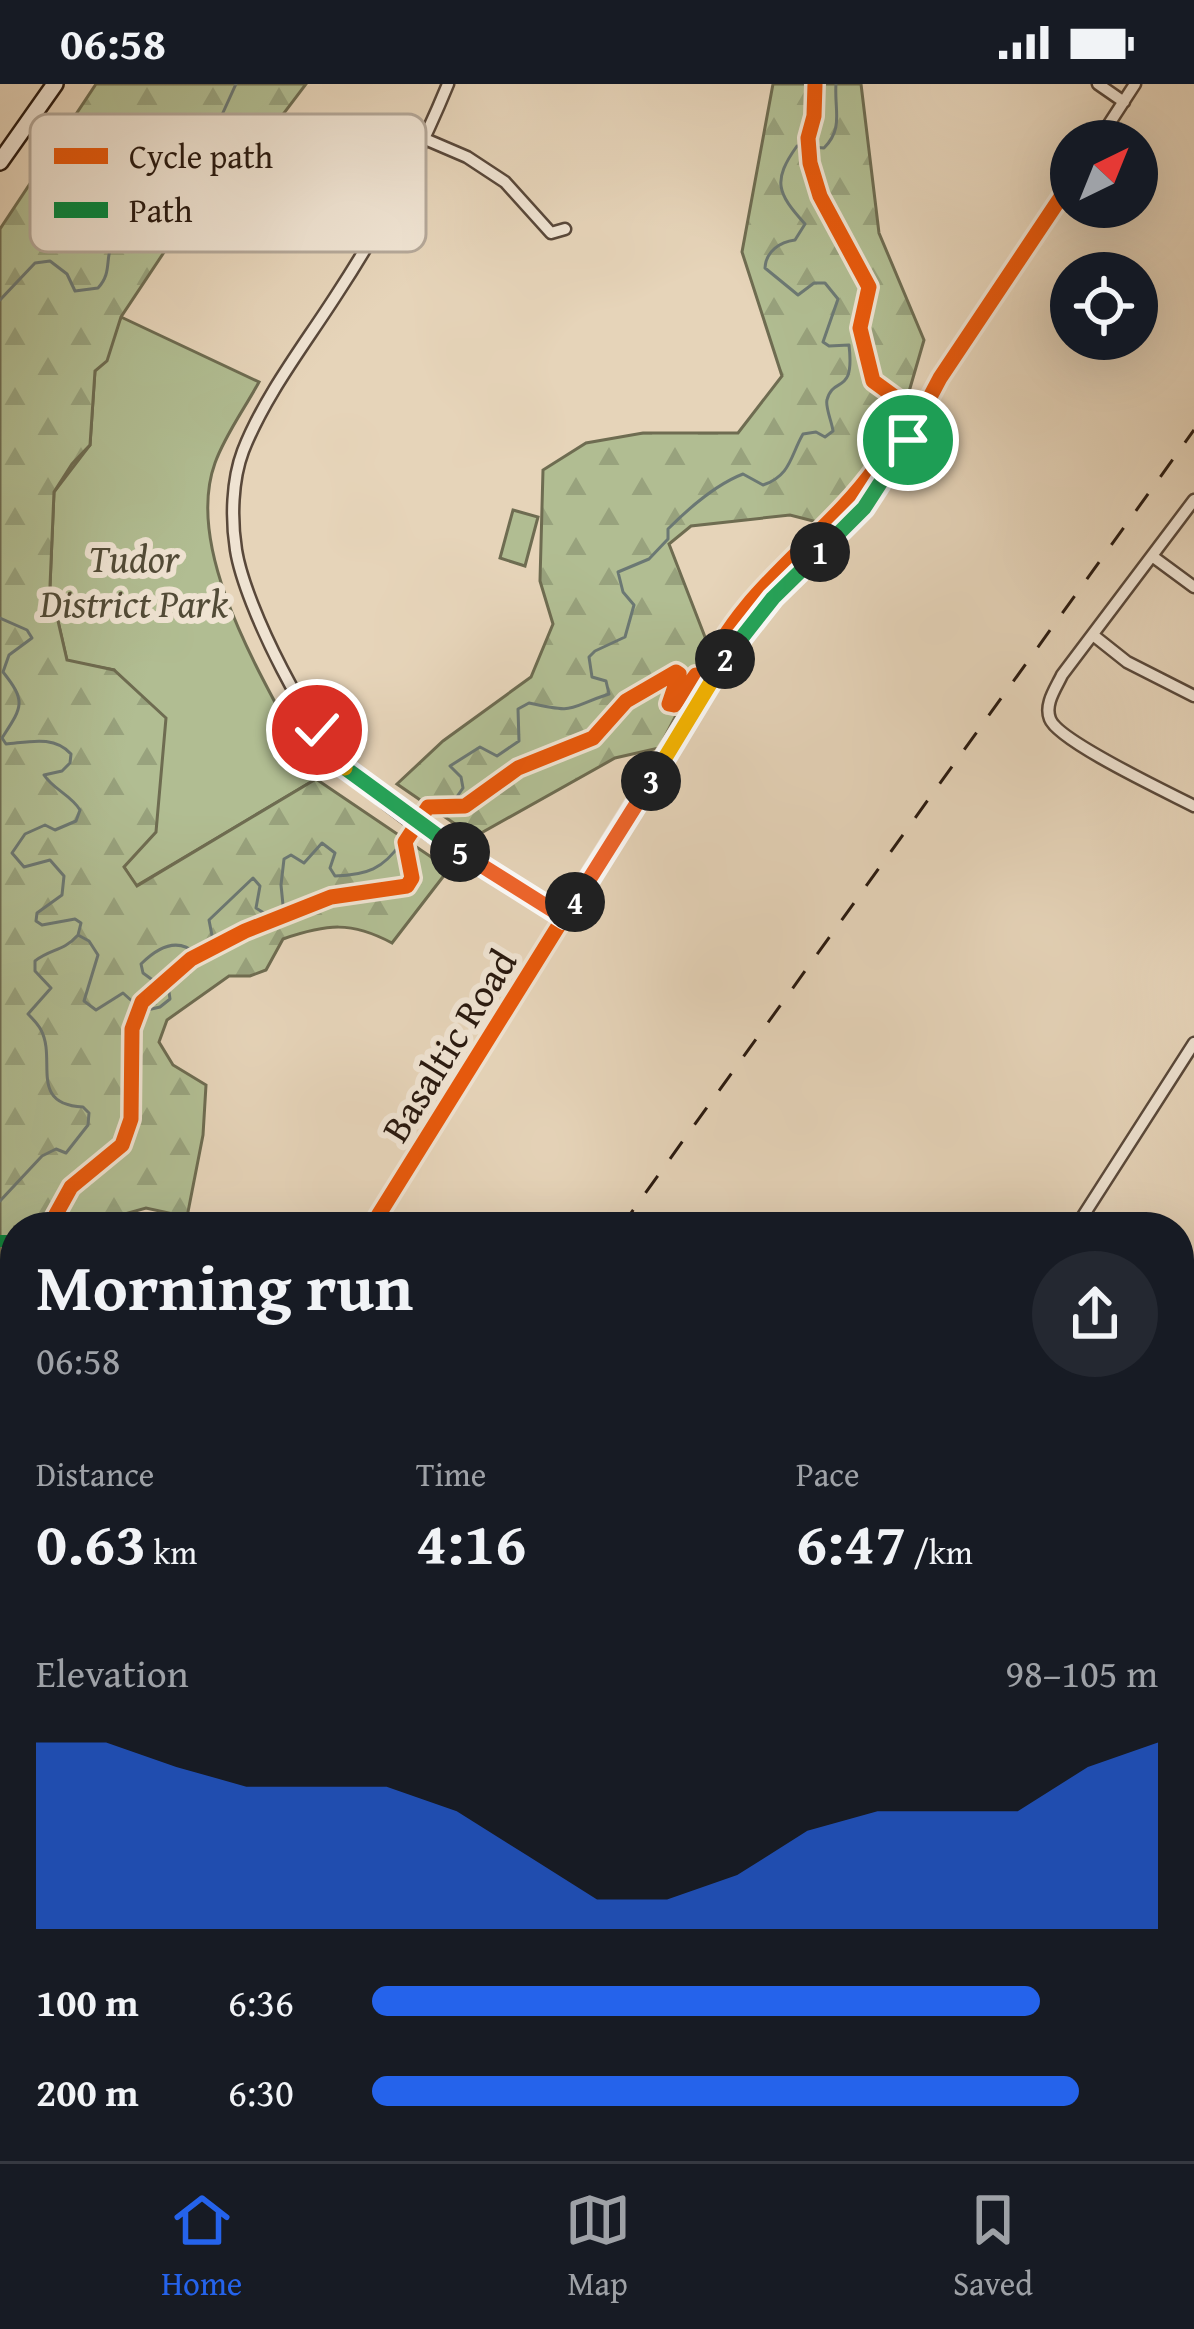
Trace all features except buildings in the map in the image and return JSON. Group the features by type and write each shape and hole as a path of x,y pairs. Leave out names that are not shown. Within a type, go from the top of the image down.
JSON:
{"main road":[{"path":"34,114 55,84"},
{"path":"0,162 30,119"}],"street":[{"path":"426,137 448,84"},
{"path":"1098,84 1124,102"},
{"path":"1112,120 1136,84"},
{"path":"426,139 467,157 505,182 551,233 565,229"},
{"name":"Basaltic Road","path":"380,1212 718,670 773,598 864,508 896,463 940,378 1050,213"},
{"path":"364,252 248,441 234,493 235,548 260,619 317,730 342,764 417,824 565,918"},
{"path":"1194,500 1063,675 1050,701 1049,718 1059,732 1084,748 1194,806"},
{"path":"1151,556 1194,587"},
{"path":"1093,635 1127,662 1194,696"},
{"path":"1085,1212 1194,1043"}],"green space":[{"path":"96,84 306,84 283,114 76,114"},
{"path":"773,84 861,84 879,233 924,340 897,433 825,524 790,515 691,526 669,544 710,650 659,748 615,758 474,837 397,784 443,741 531,677 553,624 540,581 543,470 586,443 643,433 738,433 782,376 742,252"},
{"path":"30,184 30,252 164,252 121,317 107,361 95,371 90,445 54,492 50,586 67,660 114,670 166,718 156,832 124,867 137,886 316,779 449,869 392,943 339,927 283,939 266,970 229,976 167,1020 159,1042 173,1065 206,1085 203,1135 188,1212 146,1208 132,1212 0,1212 0,229"},
{"name":"Tudor District Park","path":"121,317 259,382 215,463 208,500 211,540 237,625 316,779 136,886 124,867 114,670 67,661 50,586 54,492 90,445 95,370"},
{"path":"513,510 538,517 525,566 500,558"}],"waterway":[{"path":"222,114 236,84"},
{"path":"812,147 824,148 834,133 836,84"},
{"path":"431,802 456,798 463,788 461,777 450,766 480,747 497,756 519,741 518,709 529,703 571,708 609,694 606,681 592,677 589,657 625,637 634,605 623,592 618,572 649,559 668,539 668,529 713,491 743,474 763,485 772,481 785,470 803,434 816,432 825,437 833,431 827,400 846,379 850,361 849,345 823,342 838,299 825,283 814,283 798,295 765,268 771,252 795,240 805,224 788,204 781,186 789,158 797,146 803,146"},
{"path":"0,300 35,263 50,261 67,274 75,291 98,288 110,252"},
{"path":"0,618 27,630 32,638 9,655 3,672 19,705 2,738 6,744 49,742 71,754 62,771 44,775 80,810 76,821 55,830 45,825 25,834 12,853 24,867 50,860 64,876 62,895 37,913 36,921 42,925 75,919 81,923 78,935 98,955 84,1001 96,1010 123,993 143,1011 170,999 169,992 143,973 141,964 167,946 182,946 196,954 214,946 209,920 253,878 260,886 256,908 278,922 284,915 284,859 291,855 304,863 322,843 335,853 330,868 335,876 346,875 381,865 401,843"},
{"path":"0,1201 42,1156 56,1149 66,1153 88,1125 89,1113 83,1107 66,1104 50,1089 45,1042 28,1014 51,988 35,971 35,961 77,936"}],"railway":[{"path":"632,1212 1194,430"}],"cycle path":[{"path":"57,1212 71,1187 122,1145 131,1119 132,1029 142,1002 191,959 245,931 331,897 407,886 412,878 405,842 428,807 465,806 518,768 593,738 626,701 676,672 669,704 674,705 696,675 705,675 738,617 855,493 890,448 900,427 899,400 873,381 860,328 869,287 820,196 810,163 815,84"},
{"path":"901,452 940,378 1050,213"},
{"path":"380,1212 704,692"}],"route":[{"path":"317,730 342,764 371,790 565,918 730,651 773,598 864,508 908,440"}]}
